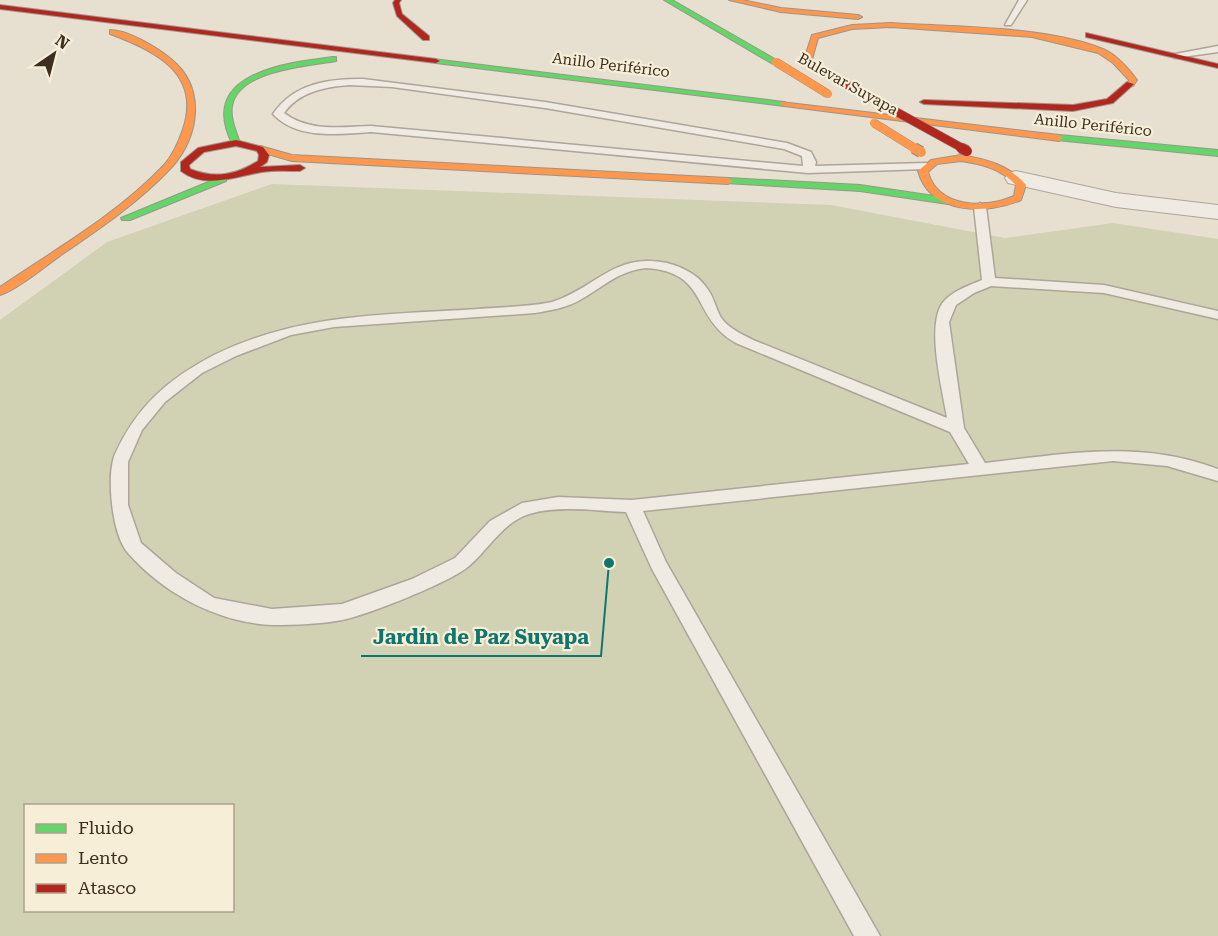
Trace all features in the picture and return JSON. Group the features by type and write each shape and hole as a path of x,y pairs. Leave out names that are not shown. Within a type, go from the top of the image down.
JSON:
{"main road":[{"path":"398,0 396,3 399,15 432,39 403,35"},
{"name":"Bulevar Suyapa","path":"667,0 776,62 921,152 928,166"},
{"path":"823,0 905,19"},
{"path":"727,6 905,19 1008,23 1077,32 1218,66"},
{"path":"0,8 138,39 169,57 185,78 193,106 183,141 169,165 156,178 117,213 0,292"},
{"name":"Anillo Periférico","path":"0,8 1114,145 1218,153"},
{"name":"Bulevar Suyapa","path":"912,100 1079,108 1109,102 1125,91 1133,80 1121,64 1096,50 1062,40 1023,34 898,25 856,26 815,37 805,62 989,163 1017,188"},
{"path":"237,142 227,125 226,109 233,95 245,84 276,68 338,59 435,60"},
{"name":"Anillo Periférico","path":"782,84 1084,122"},
{"path":"970,127 1162,162"},
{"path":"169,165 209,146 237,142 292,159 860,188 980,207 1009,204 1017,188"},
{"path":"243,174 262,162 264,155 260,149"},
{"path":"189,157 184,164 186,171 194,176 223,179"},
{"path":"860,188 961,158 989,163"},
{"path":"928,166 921,180 926,187 948,201"},
{"path":"80,238 223,179 286,167 647,184 669,177"},
{"path":"156,178 154,185 159,190 184,194"}],"street":[{"path":"1017,188 1218,212"}],"lane":[{"path":"1008,23 1023,0"},
{"path":"1175,55 1218,49"},
{"path":"808,170 810,162 807,154 788,146 498,98 382,84 349,82 316,87 301,92 283,104 278,114 287,122 300,127 371,129 808,170 928,166"},
{"path":"980,207 989,282"},
{"path":"957,428 761,350 731,334 714,317 710,301 698,284 686,274 668,267 649,264 630,265 612,273 565,303 535,309 334,323 288,331 231,353 196,370 160,398 135,428 120,462 119,505 133,547 169,578 210,605 272,617 342,612 419,584 461,563 496,526 522,509 558,503 632,506 1113,455 1148,455 1190,464 1218,475"},
{"path":"980,469 957,428 942,322 950,303 969,290 989,282 1104,290 1178,304 1218,315"},
{"path":"632,506 658,564 868,936"}],"green space":[{"path":"272,184 831,205 1005,238 1113,223 1218,239 1218,936 0,936 0,320 107,242"}],"traffic: fast":[{"path":"667,0 776,62"},
{"path":"236,143 229,123 229,102 246,82 274,70 333,59"},
{"path":"436,61 784,104"},
{"path":"1059,138 1218,153"},
{"path":"126,218 223,179"},
{"path":"728,181 860,188 948,201"}],"traffic: slow":[{"path":"732,0 781,10 858,17"},
{"path":"807,63 815,37 852,27 891,25 1032,35 1064,41 1101,51 1116,61 1133,80 1130,84"},
{"path":"113,32 159,52 175,66 186,81 192,98 191,118 184,140 169,165"},
{"path":"776,62 828,94"},
{"path":"784,104 1059,138"},
{"path":"874,123 921,152"},
{"path":"260,149 292,158 728,181"},
{"path":"961,158 986,163 1008,173 1021,185 1018,198 1001,205 974,207 940,196 926,181 923,171 934,162 961,158"},
{"path":"0,292 117,212 169,165"}],"traffic: jam":[{"path":"398,0 396,3 399,15 426,38"},
{"path":"0,7 436,61"},
{"path":"1089,35 1218,66"},
{"path":"813,66 967,151"},
{"path":"924,102 1073,108 1110,101 1130,84"},
{"path":"236,143 260,149 264,155 262,162 235,176 225,178 206,177 186,171 184,164 201,150 236,143"},
{"path":"243,174 264,169 300,168"}],"place":[{"name":"Jardín de Paz Suyapa","path":"609,563"}]}
